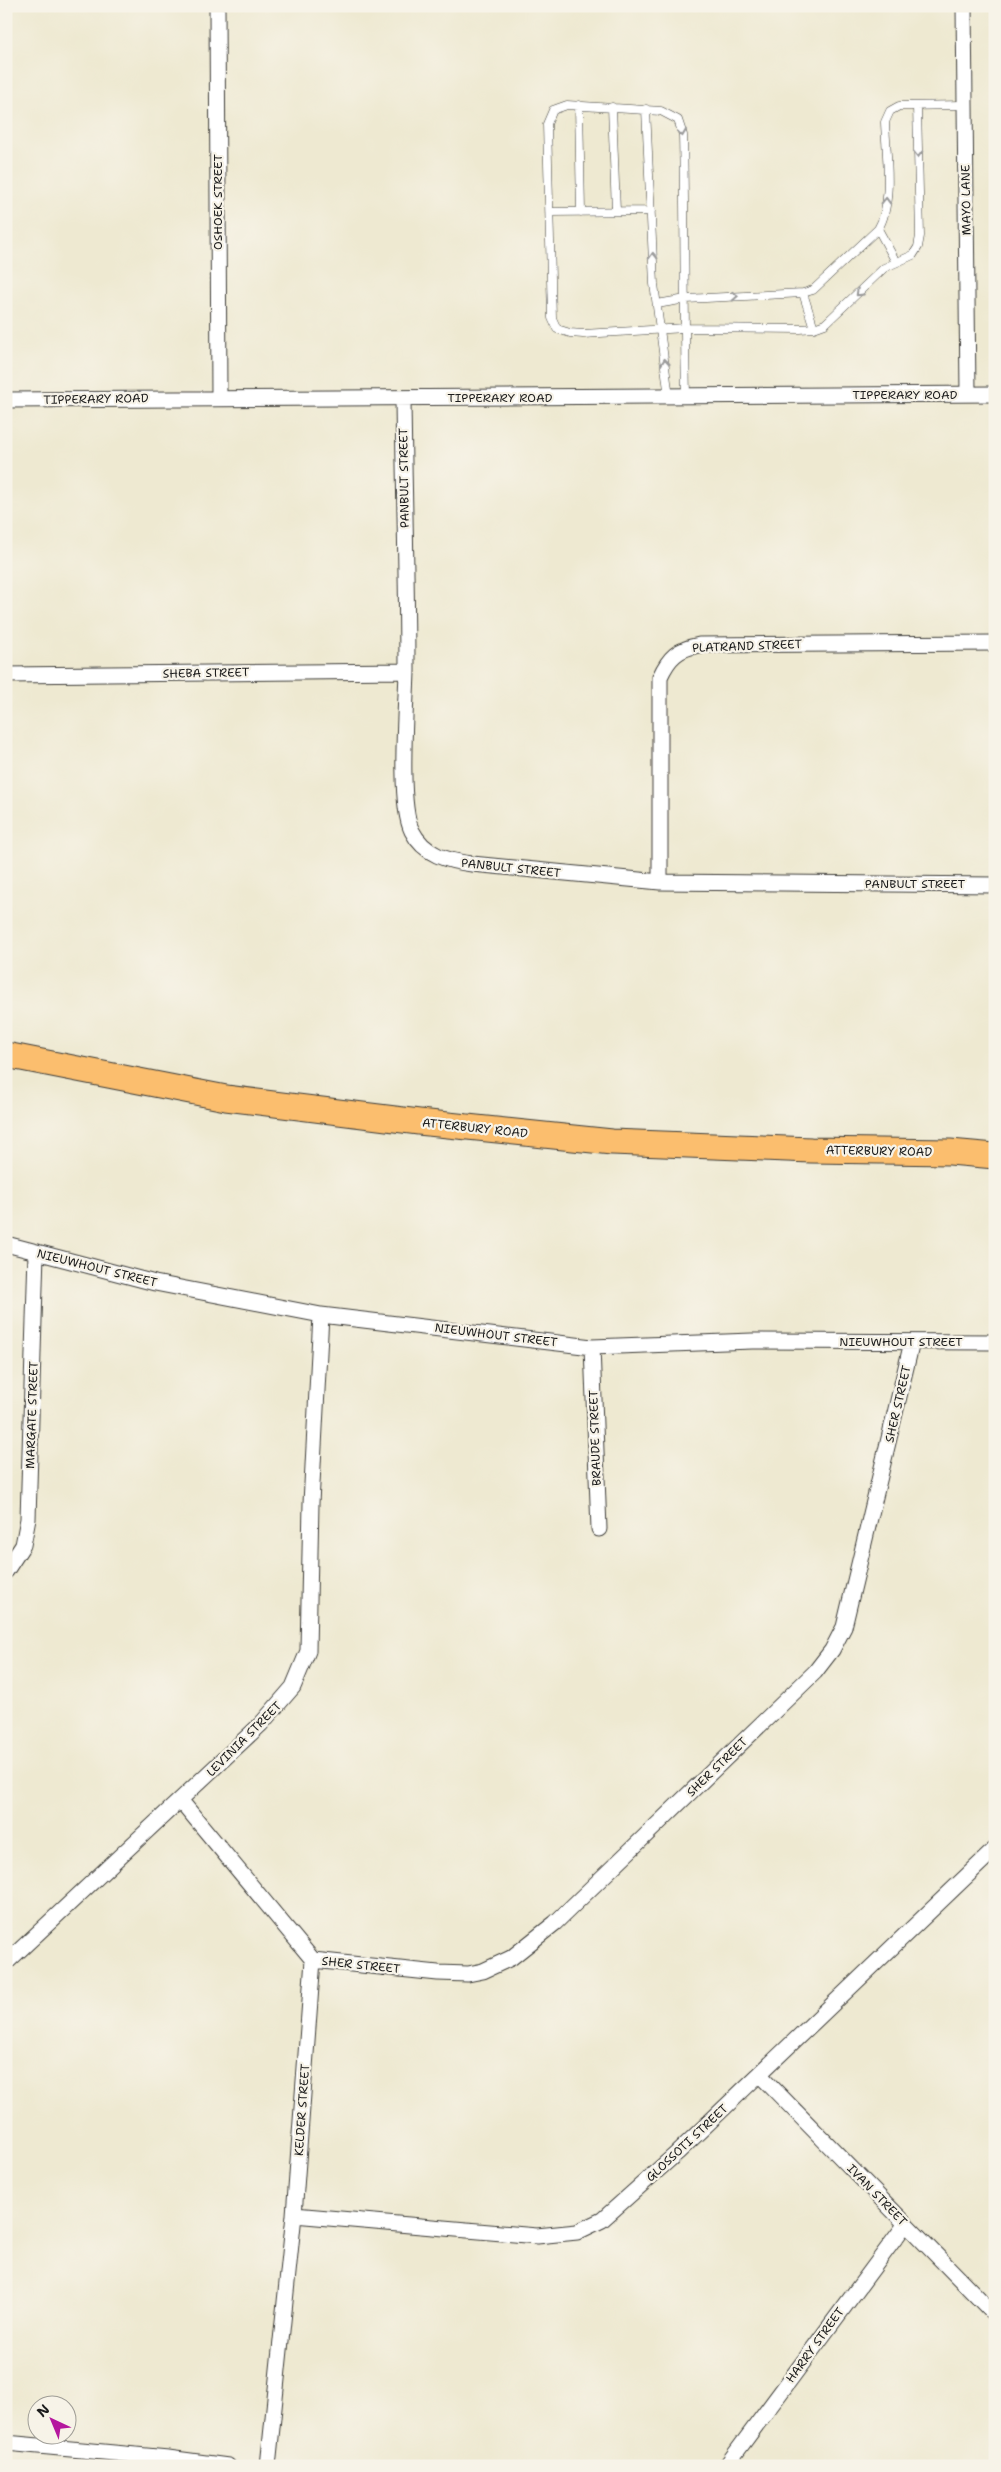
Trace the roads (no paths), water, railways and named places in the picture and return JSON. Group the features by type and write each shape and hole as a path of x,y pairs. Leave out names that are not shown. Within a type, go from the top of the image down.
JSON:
{"main road":[{"name":"ATTERBURY ROAD","path":"6,1055 226,1098 419,1122 612,1142 811,1150 950,1152 995,1156"},
{"name":"ATTERBURY ROAD","path":"950,1152 995,1144"}],"street":[{"name":"OSHOEK STREET","path":"217,6 218,397"},
{"name":"MAYO LANE","path":"964,6 968,394"},
{"name":"TIPPERARY ROAD","path":"6,400 218,397 403,398 995,394"},
{"name":"PANBULT STREET","path":"403,398 406,672 405,798 411,829 419,842 430,852 451,862 660,882 995,885"},
{"name":"PLATRAND STREET","path":"660,882 660,677 666,663 674,653 699,645 995,643"},
{"name":"SHEBA STREET","path":"6,675 406,672"},
{"name":"NIEUWHOUT STREET","path":"6,1244 155,1283 321,1315 592,1347 752,1341 995,1342"},
{"name":"MARGATE STREET","path":"6,1571 23,1545 28,1519 36,1253"},
{"name":"LEVINIA STREET","path":"6,1963 181,1801 280,1704 293,1687 308,1651 311,1503 321,1315"},
{"name":"SHER STREET","path":"313,1960 438,1973 468,1974 483,1971 511,1958 554,1922 815,1672 832,1650 844,1627 912,1342"},
{"name":"BRAUDE STREET","path":"592,1347 598,1529"},
{"path":"181,1801 313,1960"},
{"name":"GLOSSOTI STREET","path":"294,2216 537,2236 578,2232 602,2220 760,2075 995,1848"},
{"name":"KELDER STREET","path":"268,2466 294,2216 313,1960"},
{"name":"IVAN STREET","path":"760,2075 995,2315"},
{"name":"HARRY STREET","path":"726,2466 905,2224"},
{"path":"6,2443 168,2458 228,2466"}],"lane":[{"path":"686,396 685,328 686,299 682,126 672,115 646,109 579,105 559,106 553,110 547,124 552,318 557,329 583,334 662,328 685,328 814,328 834,317 884,268 913,255 920,243 917,106"},
{"path":"579,105 581,212"},
{"path":"657,304 686,299 803,293 813,290 878,229 886,214 886,116 890,111 899,106 964,105"},
{"path":"612,107 616,211"},
{"path":"646,109 654,284 662,328 669,396"},
{"path":"550,212 651,211"},
{"path":"878,229 896,262"},
{"path":"803,293 814,328"}]}
